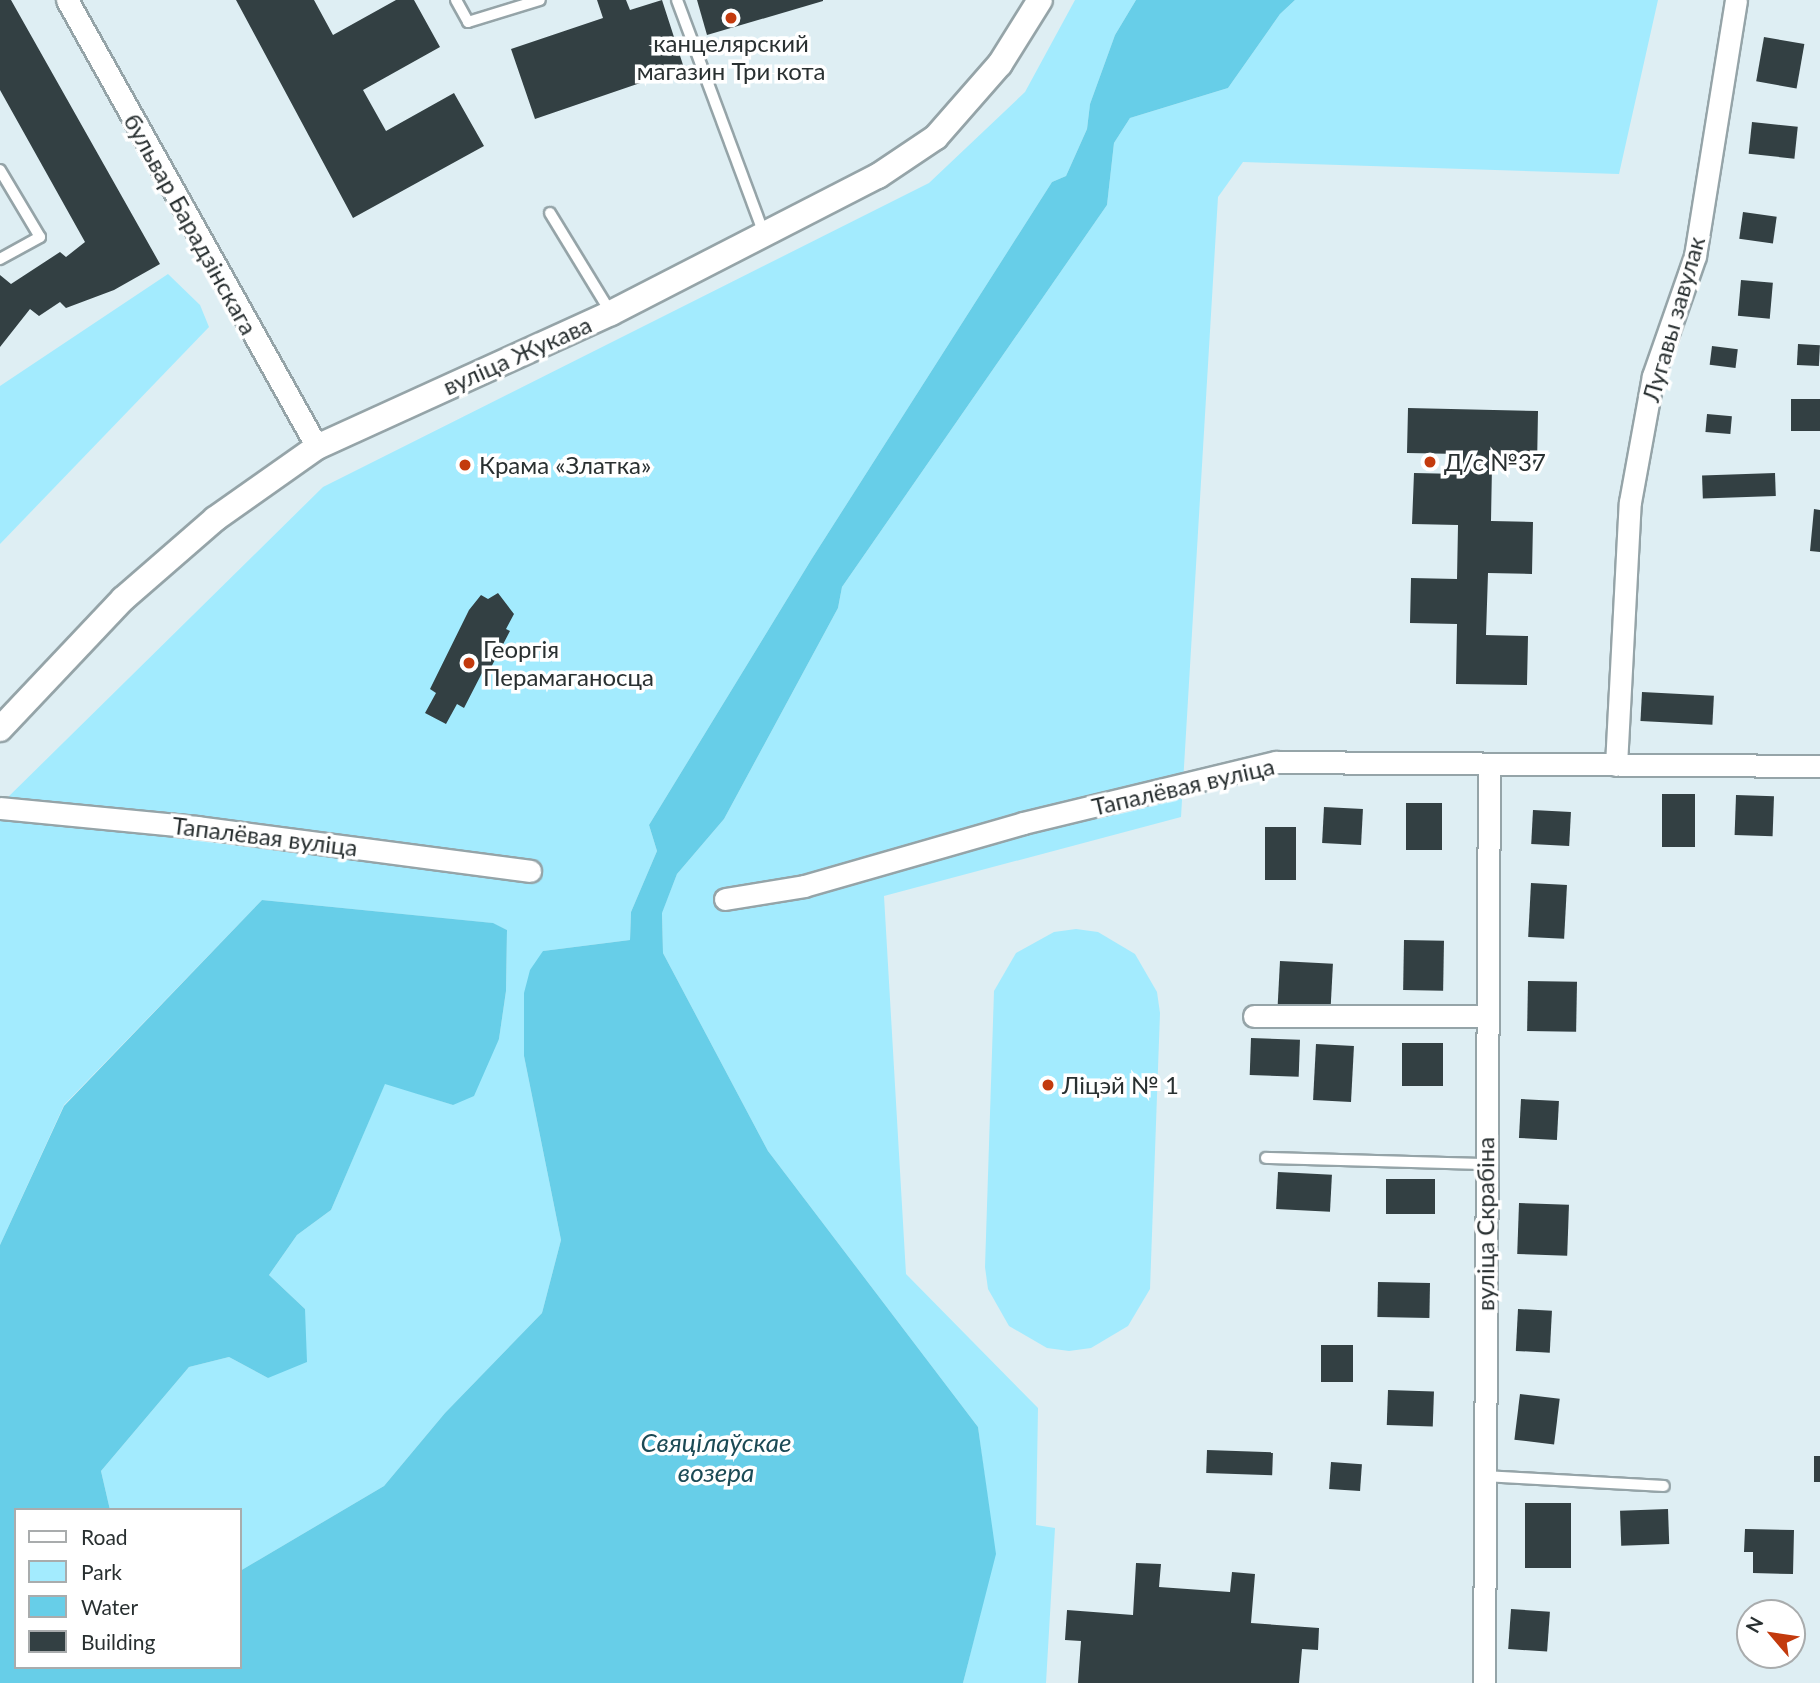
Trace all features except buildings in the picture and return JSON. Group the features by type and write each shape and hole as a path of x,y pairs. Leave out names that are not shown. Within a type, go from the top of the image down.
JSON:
{"street":[{"name":"бульвар Барадзінскага","path":"66,0 317,447"},
{"name":"вуліца Жукава","path":"0,729 123,599 215,519 317,447 611,313 878,176 936,137 1000,64 1040,0"},
{"name":"Лугавы завулак","path":"1616,765 1630,502 1653,376 1695,256 1736,0"},
{"name":"Тапалёвая вуліца","path":"725,899 804,886 1023,823 1276,762 1489,766 1820,766"},
{"name":"вуліца Скрабіна","path":"1484,1683 1489,766"},
{"name":"Тапалёвая вуліца","path":"0,808 197,827 530,871"},
{"path":"1254,1016 1487,1017"}],"lane":[{"path":"456,0 468,22 540,0"},
{"path":"677,0 764,234"},
{"path":"0,170 40,237 0,259"},
{"path":"550,212 611,313"},
{"path":"1266,1158 1486,1164"},
{"path":"1484,1476 1664,1486"}],"green space":[{"path":"1075,0 1136,0 1115,35 1090,104 1087,129 1066,176 1052,182 811,560 649,825 657,851 631,912 630,940 543,951 524,1056 561,1240 542,1313 445,1413 384,1486 242,1570 242,1508 110,1508 101,1471 189,1367 229,1357 268,1378 305,1309 269,1275 297,1235 331,1210 385,1083 453,1105 499,1039 506,991 507,930 492,923 262,900 64,1105 0,1245 0,805 323,487 929,183 1025,92"},
{"path":"1295,0 1658,0 1619,174 1243,162 1218,197 1181,817 884,896 906,1274 1038,1408 1036,1525 1055,1528 1046,1683 963,1683 995,1554 978,1427 768,1151 663,953 662,912 677,874 724,819 838,608 842,587 1107,205 1114,143 1130,118 1228,88 1280,14"},
{"path":"168,274 200,305 209,327 0,544 0,386"},
{"path":"1076,929 1098,932 1135,954 1157,992 1160,1013 1150,1289 1128,1326 1091,1348 1069,1351 1047,1348 1009,1326 988,1289 985,1267 994,991 1016,953 1054,932"}],"water":[{"name":"Свяцілаўскае возера","path":"1136,0 1295,0 1280,14 1228,88 1130,118 1114,143 1107,205 842,587 838,608 724,819 677,874 662,913 663,953 768,1151 978,1427 996,1554 963,1683 0,1683 0,1245 64,1106 262,900 493,923 507,930 506,991 499,1039 474,1096 453,1105 385,1084 331,1210 297,1235 269,1275 305,1309 307,1362 268,1378 229,1357 189,1367 101,1471 110,1508 14,1508 14,1669 242,1669 242,1570 384,1486 445,1413 542,1313 561,1240 524,1056 524,993 530,970 543,951 630,940 631,912 657,851 649,825 811,560 1052,182 1066,176 1087,129 1090,104 1115,35"}],"place":[{"name":"канцелярский магазин Три кота","path":"731,18"},
{"name":"Д/с №37","path":"1430,462"},
{"name":"Крама «Златка»","path":"465,465"},
{"name":"Георгія Перамаганосца","path":"469,663"},
{"name":"Ліцэй № 1","path":"1048,1085"}]}
